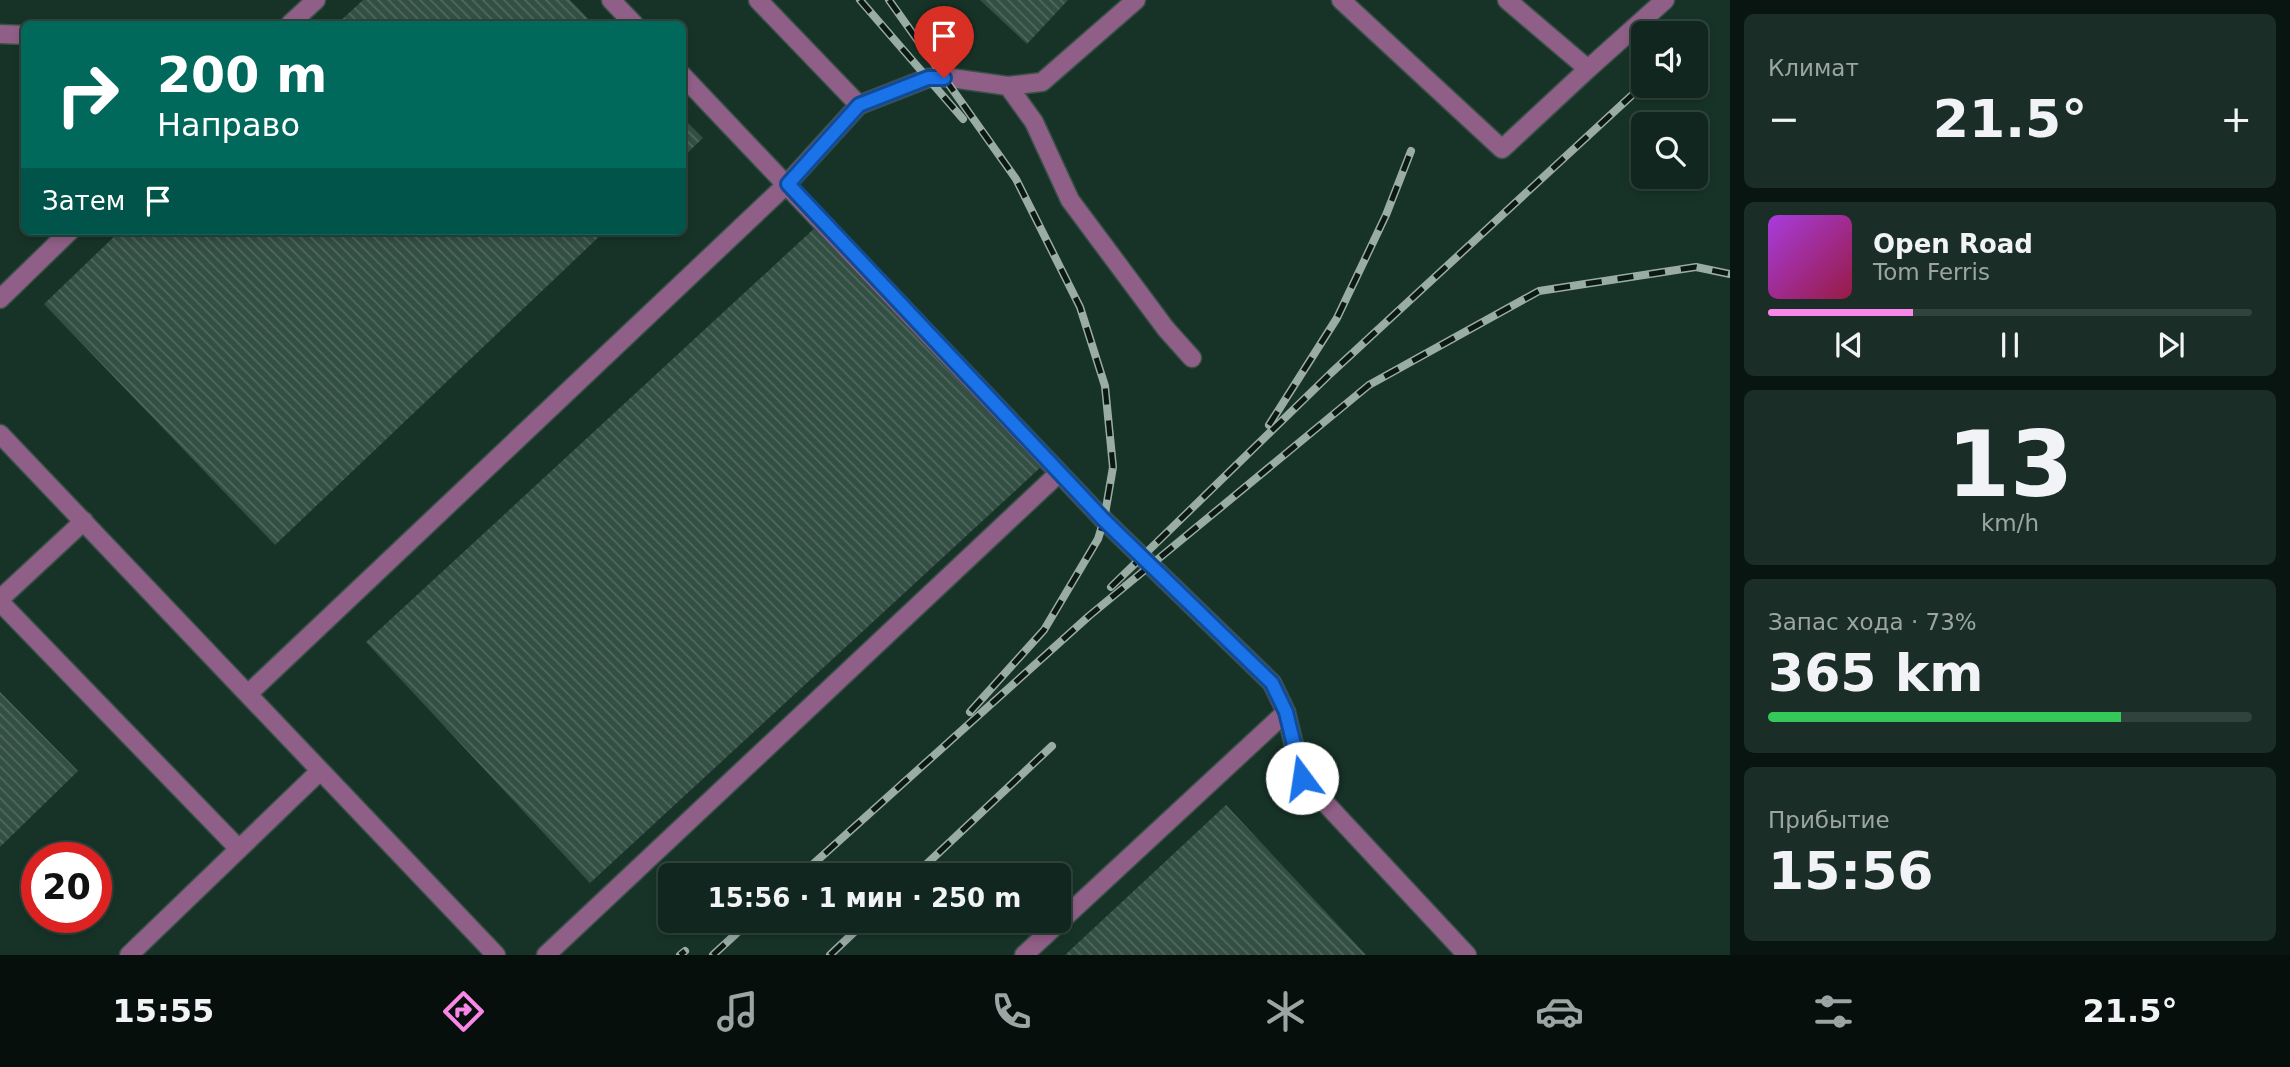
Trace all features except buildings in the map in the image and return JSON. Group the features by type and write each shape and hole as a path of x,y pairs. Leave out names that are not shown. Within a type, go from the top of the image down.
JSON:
{"lane":[{"path":"293,21 316,0"},
{"path":"611,0 631,21"},
{"path":"758,0 859,105"},
{"path":"248,694 788,184 859,105 928,78 1008,86 1042,82 1136,0"},
{"path":"1341,0 1502,149 1665,0"},
{"path":"1507,0 1588,69"},
{"path":"0,34 21,36"},
{"path":"686,79 1059,473 1272,683 1286,712 1302,778 1467,955"},
{"path":"1008,86 1034,122 1070,200 1166,329 1192,358"},
{"path":"3,291 66,235"},
{"path":"2,440 84,522 496,955"},
{"path":"546,955 1059,473"},
{"path":"84,522 0,601 239,849"},
{"path":"1024,955 1286,712"},
{"path":"129,955 320,771"}],"railway":[{"path":"860,0 963,119"},
{"path":"889,0 1016,179 1080,307 1105,386 1113,467 1098,539 1044,630 970,712"},
{"path":"1111,587 1330,374 1631,96"},
{"path":"1269,425 1337,318 1386,215 1411,151"},
{"path":"814,863 1089,616 1369,385 1539,291 1696,267 1730,274"},
{"path":"928,863 1052,746"},
{"path":"713,955 737,933"},
{"path":"830,955 853,933"},
{"path":"680,955 685,951"}],"route":[{"path":"944,78 928,78 859,105 788,184 1104,520 1272,683 1286,712 1302,778"}]}
